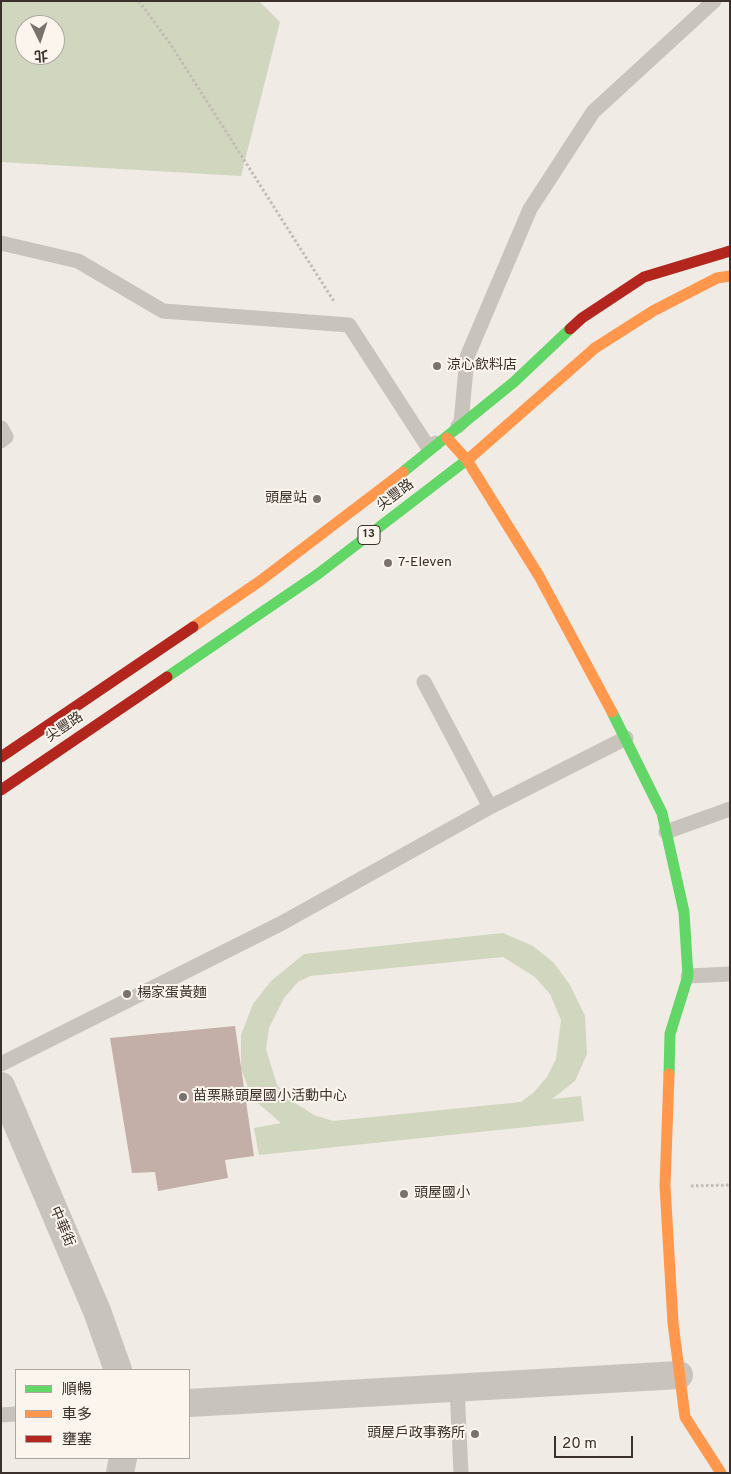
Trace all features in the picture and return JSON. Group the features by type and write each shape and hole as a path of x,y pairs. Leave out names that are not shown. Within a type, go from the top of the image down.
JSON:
{"main road":[{"name":"尖豐路","path":"1,757 260,582 447,438 514,382 582,318 644,277 730,251"},
{"name":"尖豐路","path":"1,790 318,574 467,460 595,348 653,311 717,278 730,276"},
{"path":"447,438 467,460 539,576 626,738 662,813 684,912 688,976 670,1034 665,1186 672,1322 685,1417 722,1473"}],"street":[{"name":"中華街","path":"1,1086 93,1302 118,1369"},
{"path":"190,1403 679,1376"},
{"path":"120,1473 123,1459"}],"lane":[{"path":"1,243 78,261 163,311 349,325 428,447 447,438 461,423 467,358 530,210 593,112 714,1"},
{"path":"1,428 6,437 1,441"},
{"path":"424,682 490,807"},
{"path":"1,1064 282,924 490,807 626,738"},
{"path":"666,832 730,809"},
{"path":"688,976 730,974"},
{"path":"457,1388 461,1473"},
{"path":"1,1414 15,1414"}],"path":[{"path":"140,1 171,45 349,325"},
{"path":"665,1186 730,1185"}],"green space":[{"path":"1,1 259,1 280,22 241,176 1,162"},
{"path":"503,933 533,946 554,963 570,985 585,1016 587,1054 575,1081 552,1099 581,1096 584,1121 259,1155 254,1128 281,1123 252,1098 241,1069 241,1035 253,1004 271,981 304,954","holes":["503,957 535,977 550,994 561,1020 556,1059 547,1077 534,1092 521,1102 333,1121 314,1115 292,1101 277,1085 266,1049 269,1028 284,998 298,982 310,976"]}],"building":[{"name":"苗栗縣頭屋國小活動中心","path":"235,1026 254,1156 225,1160 228,1178 158,1191 155,1172 132,1173 110,1038"}],"traffic: fast":[{"path":"403,472 514,382 570,329"},
{"path":"167,677 318,574 472,456"},
{"path":"612,712 662,813 684,912 688,976 670,1034 669,1074"}],"traffic: slow":[{"path":"472,456 595,348 653,311 717,278 730,276"},
{"path":"447,438 467,460 539,576 612,712"},
{"path":"193,627 260,581 403,472"},
{"path":"669,1074 665,1186 673,1323 685,1417 721,1473"}],"traffic: jam":[{"path":"570,329 582,318 644,277 730,251"},
{"path":"1,757 193,627"},
{"path":"1,790 167,677"}],"place":[{"name":"涼心飲料店","path":"437,366"},
{"name":"頭屋站","path":"317,499"},
{"name":"7-Eleven","path":"388,563"},
{"name":"楊家蛋黃麵","path":"127,994"},
{"name":"苗栗縣頭屋國小活動中心","path":"183,1097"},
{"name":"頭屋國小","path":"404,1194"},
{"name":"頭屋戶政事務所","path":"475,1434"}]}
